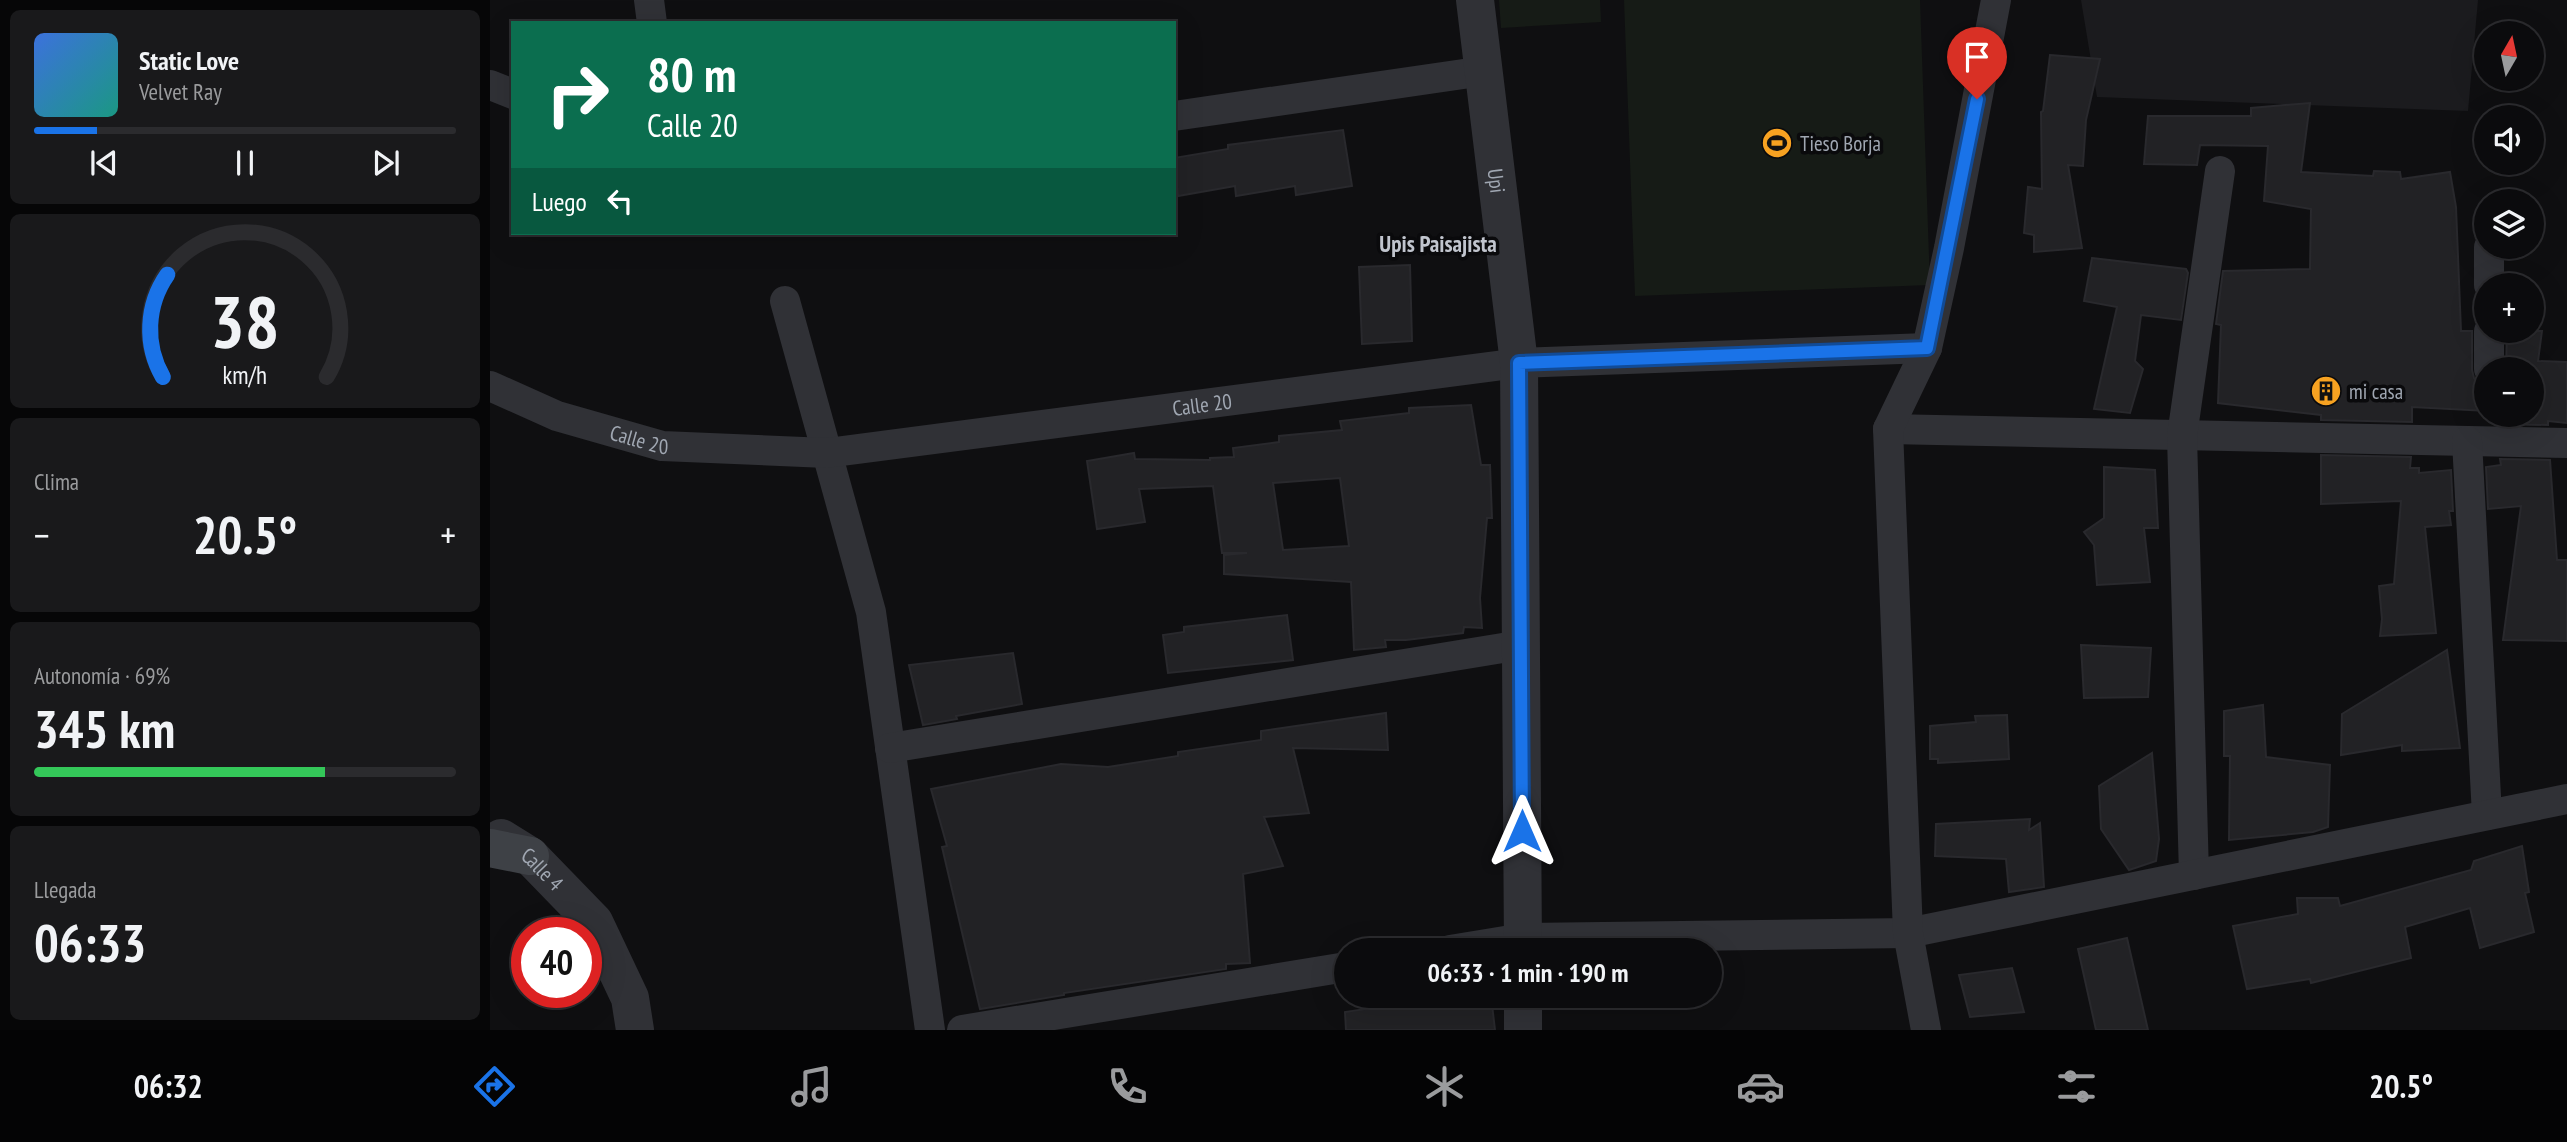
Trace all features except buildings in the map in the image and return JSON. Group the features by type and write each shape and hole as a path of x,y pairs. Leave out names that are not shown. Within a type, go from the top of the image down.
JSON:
{"main road":[{"path":"490,848 530,856"}],"street":[{"path":"649,0 652,21"},
{"name":"Upi","path":"1475,0 1519,363"},
{"path":"1926,1030 1908,933 1888,429 1927,348 1996,0"},
{"path":"1176,116 1483,71"},
{"path":"490,85 511,93"},
{"path":"2194,875 2182,436 2220,171"},
{"path":"785,301 871,612 930,1030"},
{"name":"Calle 20","path":"490,386 557,416 662,446 827,453 1519,363 1927,348"},
{"path":"1519,363 1523,938"},
{"path":"1888,429 2182,436 2482,432 2567,443"},
{"path":"2482,432 2487,816"},
{"path":"890,748 1521,645"},
{"path":"1722,938 1908,933 2567,799"},
{"name":"Calle 4","path":"490,831 530,856 594,922 630,999 635,1030"},
{"path":"962,1030 1334,969"},
{"path":"1523,1008 1523,1030"}],"shaded area":[{"path":"1499,0 1600,0 1601,22 1501,28"},
{"name":"Tieso Borja","path":"1624,0 1920,0 1930,285 1635,296"},
{"path":"2081,0 2478,0 2468,111 2097,97"}],"place":[{"name":"Tieso Borja","path":"1777,143"},
{"name":"mi casa","path":"2326,391"}],"district":[{"name":"Upis Paisajista","path":"1438,243"}],"route":[{"path":"1522,831 1519,363 1927,348 1977,99"}]}
